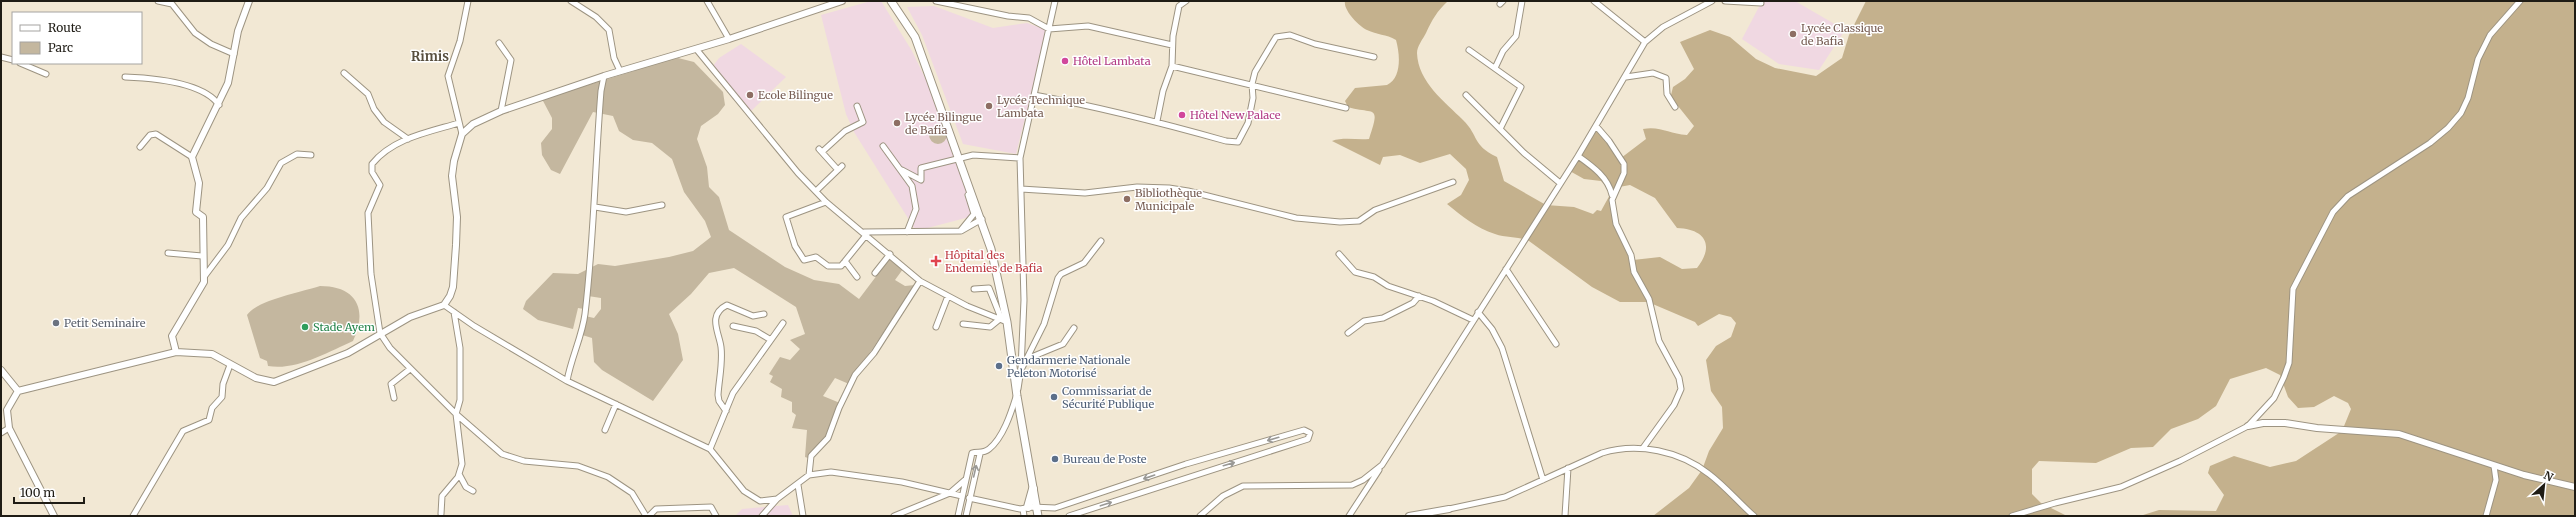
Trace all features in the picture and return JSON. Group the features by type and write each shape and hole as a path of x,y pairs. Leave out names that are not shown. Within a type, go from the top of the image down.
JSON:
{"main road":[{"path":"891,1 915,37 982,219 997,272 1037,512"},
{"path":"1025,508 1033,489"}],"street":[{"path":"158,1 172,4 195,33 211,44 234,54"},
{"path":"204,277 202,256 204,222 203,217 196,212 199,183 192,157 198,140 219,105 230,75 238,30 249,1"},
{"path":"462,134 448,76 460,41 468,1"},
{"path":"571,1 596,17 609,30 611,46 620,71"},
{"path":"708,1 729,39"},
{"path":"54,516 9,428 7,410 18,391 176,352 206,353 256,378 274,382 348,353 380,333 410,317 444,305 453,287 454,277 457,217 452,176 457,143 462,134 473,124 501,111 604,76 697,50 842,1"},
{"path":"936,1 1008,16 1029,18 1050,29 1088,26 1172,45"},
{"path":"958,516 972,453 980,454 989,450 996,441 1010,415 1017,396 1022,369 1024,300 1020,158 1050,29 1055,1"},
{"path":"1158,121 1163,91 1172,66 1172,45 1178,9 1186,1"},
{"path":"1495,68 1503,51 1516,36 1522,1"},
{"path":"1594,1 1645,42"},
{"path":"1349,516 1578,156 1626,77 1645,42 1663,27 1712,1"},
{"path":"1725,1 1761,3"},
{"path":"2248,426 2274,398 2284,377 2289,363 2293,289 2333,212 2348,196 2430,143 2448,128 2461,113 2468,98 2478,59 2490,35 2520,1"},
{"path":"1034,95 1158,121 1226,141 1238,142 1248,123 1254,93 1252,84 1258,66 1279,35 1290,35 1314,44 1374,57"},
{"path":"499,43 511,60 501,111"},
{"path":"697,50 743,108 826,202 890,254 920,281 948,296 1004,320"},
{"path":"1469,50 1521,87 1501,128"},
{"path":"1,57 12,60"},
{"path":"22,64 46,74"},
{"path":"1172,66 1252,84 1346,108"},
{"path":"344,73 368,94 374,109 384,122 408,138"},
{"path":"1626,77 1652,73 1666,78 1668,94 1675,107"},
{"path":"567,382 574,350 585,316 595,207 600,107 604,76"},
{"path":"125,77 186,85 205,92 219,105"},
{"path":"1254,93 1263,88"},
{"path":"1466,95 1501,128 1524,153 1560,183"},
{"path":"816,191 840,168 820,150 845,131 863,122 857,106"},
{"path":"459,122 408,138 386,150 371,167 380,185 369,208 368,218 372,283 380,333 390,348 410,369 492,447 512,459 572,465 608,477 632,493 646,516"},
{"path":"1596,126 1610,141 1624,164 1624,173 1613,196"},
{"path":"140,147 150,135 156,134 192,157"},
{"path":"883,146 902,170 912,186 916,209 908,232"},
{"path":"176,352 172,336 200,291 204,277 228,245 241,218 267,188 281,163 297,154 311,155"},
{"path":"902,170 921,180 921,168 959,158 973,155 1020,158"},
{"path":"1578,156 1601,174 1608,183 1613,196 1618,231 1631,255 1634,272 1649,299 1659,342 1679,378 1681,389 1674,405 1643,448"},
{"path":"1021,189 1086,193 1137,187 1169,188 1188,191 1296,218 1359,221 1375,210 1453,182"},
{"path":"961,231 974,214 968,195"},
{"path":"826,202 786,217 795,246 804,260 816,257 828,266 841,266 865,233"},
{"path":"595,207 626,212 662,204"},
{"path":"865,233 961,231 982,219"},
{"path":"1022,369 1029,358 1044,324 1058,278 1061,274 1084,263 1101,241"},
{"path":"168,253 202,256"},
{"path":"875,273 890,254"},
{"path":"1339,254 1354,272 1374,277 1388,286 1419,296 1473,320"},
{"path":"845,261 857,277"},
{"path":"1506,270 1556,344"},
{"path":"809,475 810,456 828,438 839,408 855,375 877,349 920,281"},
{"path":"974,289 989,288 1004,320"},
{"path":"936,328 948,296"},
{"path":"1348,333 1364,321 1383,318 1413,303 1419,296"},
{"path":"444,305 567,382 710,449 744,491 760,501 777,499"},
{"path":"726,411 719,401 718,395 721,347 715,328 718,313 727,305 753,316 764,314"},
{"path":"441,514 441,503 446,490 459,474 462,464 456,414 460,400 460,348 454,312"},
{"path":"1478,312 1492,329 1502,348 1543,480"},
{"path":"963,324 990,327 1004,320"},
{"path":"710,449 740,381 783,323"},
{"path":"734,326 756,331 771,340"},
{"path":"1029,358 1063,344 1074,328"},
{"path":"133,516 183,431 209,420 212,408 222,397 223,384 230,365"},
{"path":"394,398 391,384 410,369"},
{"path":"1,370 18,391"},
{"path":"605,430 616,404"},
{"path":"2012,516 2055,503 2121,487 2248,426 2263,423 2285,423 2317,428 2399,434 2530,477 2575,487"},
{"path":"1,433 9,428"},
{"path":"762,516 777,499 798,485 809,475 831,472 902,482 950,493 963,494 1037,512 1055,508 1186,464 1304,430 1310,433 1308,439 1281,450 1196,474 1068,516"},
{"path":"1409,516 1505,497 1609,450 1643,448 1671,454 1703,469 1754,516"},
{"path":"966,516 980,454"},
{"path":"1200,516 1222,496 1243,486 1352,485 1363,480 1382,465"},
{"path":"2486,516 2496,480 2494,466"},
{"path":"1565,516 1568,468"},
{"path":"459,474 466,487 473,491"},
{"path":"894,516 950,493 966,479"},
{"path":"798,485 803,516"},
{"path":"650,516 656,510 694,507 711,507 716,516"},
{"path":"1024,516 1025,508"}],"shaded area":[{"name":"Lycée Bilingue de Bafia","path":"871,1 881,1 912,51 937,103 977,215 916,231 854,132 846,114 821,15"},
{"path":"1345,1 1448,1 1435,16 1417,50 1422,73 1427,82 1441,99 1463,120 1472,131 1479,144 1497,157 1504,181 1546,205 1574,207 1593,214 1597,210 1601,211 1612,191 1601,181 1584,179 1568,170 1596,126 1621,158 1646,139 1643,129 1660,129 1687,135 1694,126 1678,106 1669,103 1673,87 1685,79 1694,69 1680,42 1710,30 1730,37 1756,59 1775,68 1816,76 1842,58 1849,35 1866,1 2575,1 2575,516 2140,516 2159,510 2216,511 2224,495 2208,473 2210,466 2234,456 2270,467 2296,461 2342,431 2351,409 2348,403 2334,396 2314,407 2298,408 2288,397 2280,375 2266,368 2230,379 2216,406 2198,419 2171,429 2153,447 2131,448 2096,463 2039,461 2032,469 2032,494 2041,503 2067,516 1653,516 1689,488 1702,470 1709,451 1723,428 1722,407 1711,391 1706,360 1716,346 1731,337 1736,323 1731,317 1719,314 1698,326 1695,322 1648,302 1620,302 1592,287 1529,241 1521,238 1499,235 1475,225 1447,204 1461,195 1469,180 1466,169 1450,154 1420,163 1400,155 1383,157 1380,165 1332,141 1345,139 1369,139 1373,128 1373,112 1348,107 1345,101 1355,88 1387,85 1392,82 1399,65 1396,40 1371,32 1364,28 1352,17 1345,5","holes":["1630,185 1655,198 1677,228 1694,231 1704,240 1706,246 1705,252 1697,268 1682,269 1660,257 1633,260 1618,231 1613,198 1619,187"]},
{"name":"Lycée Classique de Bafia","path":"1762,1 1795,1 1845,30 1819,70 1779,64 1742,39"},
{"name":"Lycée Technique Lambata","path":"934,6 993,28 1027,23 1047,30 1016,154 963,144 922,35 907,7"},
{"name":"Ecole Bilingue","path":"741,44 786,77 748,114 710,70 719,58"},
{"path":"788,505 793,516 735,516 742,509"}],"green space":[{"path":"678,58 694,62 723,92 725,105 718,114 701,126 697,139 707,167 709,187 719,197 729,230 785,267 814,280 839,284 859,299 890,258 903,269 895,280 905,286 915,285 849,384 835,378 823,396 840,403 833,424 825,439 808,458 805,457 807,430 792,428 796,415 792,412 792,402 781,397 782,389 770,382 773,376 769,374 780,357 790,360 800,349 790,340 805,334 796,307 734,268 709,273 691,294 669,314 678,334 683,360 653,401 602,370 594,362 592,338 579,334 585,316 594,318 601,309 601,298 588,296 584,309 578,308 573,329 538,320 523,309 526,301 553,273 578,274 598,264 615,266 669,257 693,251 711,237 705,221 684,192 672,159 652,143 633,140 619,131 613,116 593,112 560,174 551,170 542,155 541,143 552,129 552,118 542,99 634,71 650,63"},
{"path":"938,126 944,129 947,135 944,141 938,144 932,141 929,135 932,129"},
{"name":"Stade Ayem","path":"320,286 333,287 343,290 351,295 356,302 359,310 359,319 353,341 312,360 290,366 268,366 267,361 260,358 247,315 260,305 280,297"}],"place":[{"name":"Lycée Classique de Bafia","path":"1793,34"},
{"name":"Hôtel Lambata","path":"1065,61"},
{"name":"Ecole Bilingue","path":"750,95"},
{"name":"Lycée Technique Lambata","path":"989,106"},
{"name":"Hôtel New Palace","path":"1182,115"},
{"name":"Lycée Bilingue de Bafia","path":"897,123"},
{"name":"Bibliothèque Municipale","path":"1127,199"},
{"name":"Hôpital des Endemies de Bafia","path":"936,261"},
{"name":"Petit Seminaire","path":"56,323"},
{"name":"Stade Ayem","path":"305,327"},
{"name":"Gendarmerie Nationale Peleton Motorisé","path":"999,366"},
{"name":"Commissariat de Sécurité Publique","path":"1054,397"},
{"name":"Bureau de Poste","path":"1055,459"}],"district":[{"name":"Rimis","path":"430,56"}]}
